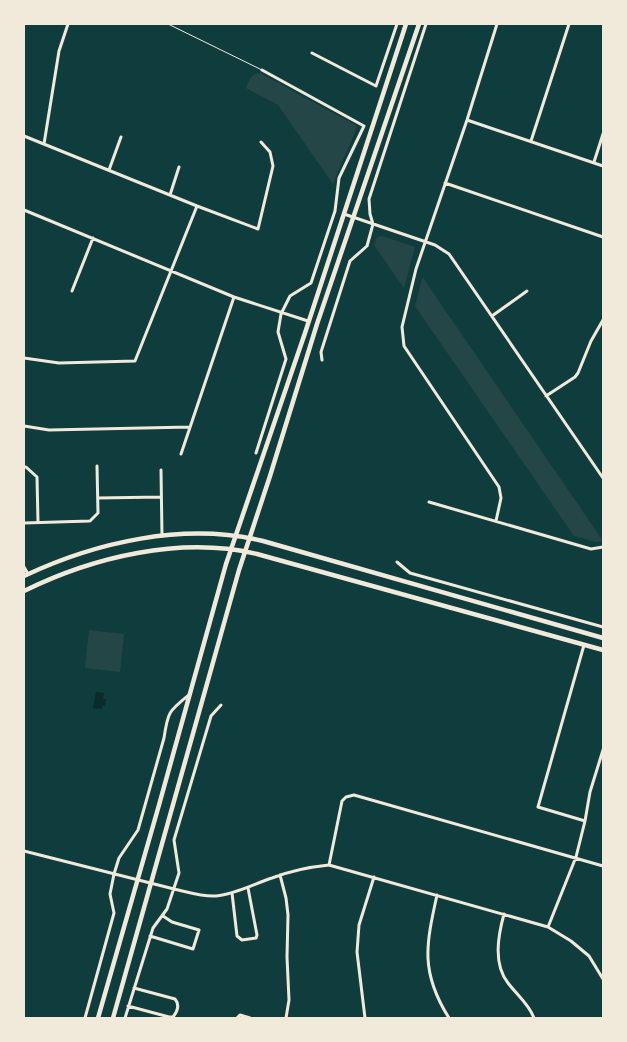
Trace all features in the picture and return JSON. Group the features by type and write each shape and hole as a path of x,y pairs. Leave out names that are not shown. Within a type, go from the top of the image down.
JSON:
{"main road":[{"path":"98,1018 230,550 406,24"},
{"path":"113,1018 245,552 317,324 418,24"},
{"path":"308,321 317,324"},
{"path":"26,575 54,563 97,549 162,536 204,534 236,536 250,538 603,638"},
{"path":"24,591 73,570 129,556 179,549 230,550 245,552 603,650"}],"street":[{"path":"44,144 59,51 68,24"},
{"path":"312,53 376,86 397,24"},
{"path":"322,360 321,352 350,261 367,246 374,224 370,214 369,199 426,24"},
{"path":"496,521 501,498 499,487 404,346 402,326 416,269 467,120 497,24"},
{"path":"530,141 569,24"},
{"path":"256,453 286,360 278,332 282,314 290,296 311,283 335,211 339,178 364,126 262,70"},
{"path":"467,120 603,166"},
{"path":"594,162 603,134"},
{"path":"24,136 258,229 273,166 270,152 261,142"},
{"path":"109,170 120,137"},
{"path":"170,195 179,167"},
{"path":"445,183 603,237"},
{"path":"24,358 59,362 135,361 197,206"},
{"path":"24,210 234,297 308,321"},
{"path":"344,214 435,245 449,254 603,478"},
{"path":"72,291 93,238"},
{"path":"492,316 527,291"},
{"path":"181,454 234,297"},
{"path":"546,396 575,377 591,341 603,320"},
{"path":"24,426 49,430 190,428"},
{"path":"24,523 90,522 98,513 98,466"},
{"path":"24,467 37,477 38,522"},
{"path":"161,470 162,536"},
{"path":"98,498 161,497"},
{"path":"429,502 591,549 603,547"},
{"path":"397,562 410,574 603,626"},
{"path":"24,567 26,575"},
{"path":"584,644 538,807 585,821"},
{"path":"85,1018 114,913 110,894 119,858 138,830 162,745 169,712 190,694"},
{"path":"125,1018 150,936 153,928 167,910 179,873 174,840 211,716 221,705"},
{"path":"548,926 576,857 590,792 603,750"},
{"path":"329,865 342,801 346,797 354,795 603,866"},
{"path":"24,851 150,884 199,895 215,896 232,893 308,867 329,865 548,926 589,956 603,979"},
{"path":"280,875 288,914 289,1000 286,1018"},
{"path":"365,1018 357,952 359,925 374,877"},
{"path":"232,893 237,936 242,940 256,938 257,934 248,888"},
{"path":"436,895 427,938 428,962 437,999 449,1018"},
{"path":"504,914 498,935 500,965 506,981 531,1009 534,1018"},
{"path":"150,936 194,949 199,930 172,922 163,916"},
{"path":"128,1006 169,1017 173,1016 177,1011 178,1003 175,999 134,988"},
{"path":"237,1018 240,1015 250,1018"}],"lane":[{"path":"168,24 262,70"}],"shaded area":[{"path":"260,73 357,126 333,184 278,105 246,88 252,76"},
{"path":"382,236 415,247 404,288 374,245 377,237"},
{"path":"422,278 603,541 596,542 574,536 415,306"},
{"path":"89,630 124,634 120,672 85,668"},
{"path":"96,692 104,693 103,699 106,699 105,706 102,706 102,709 93,708"}]}
